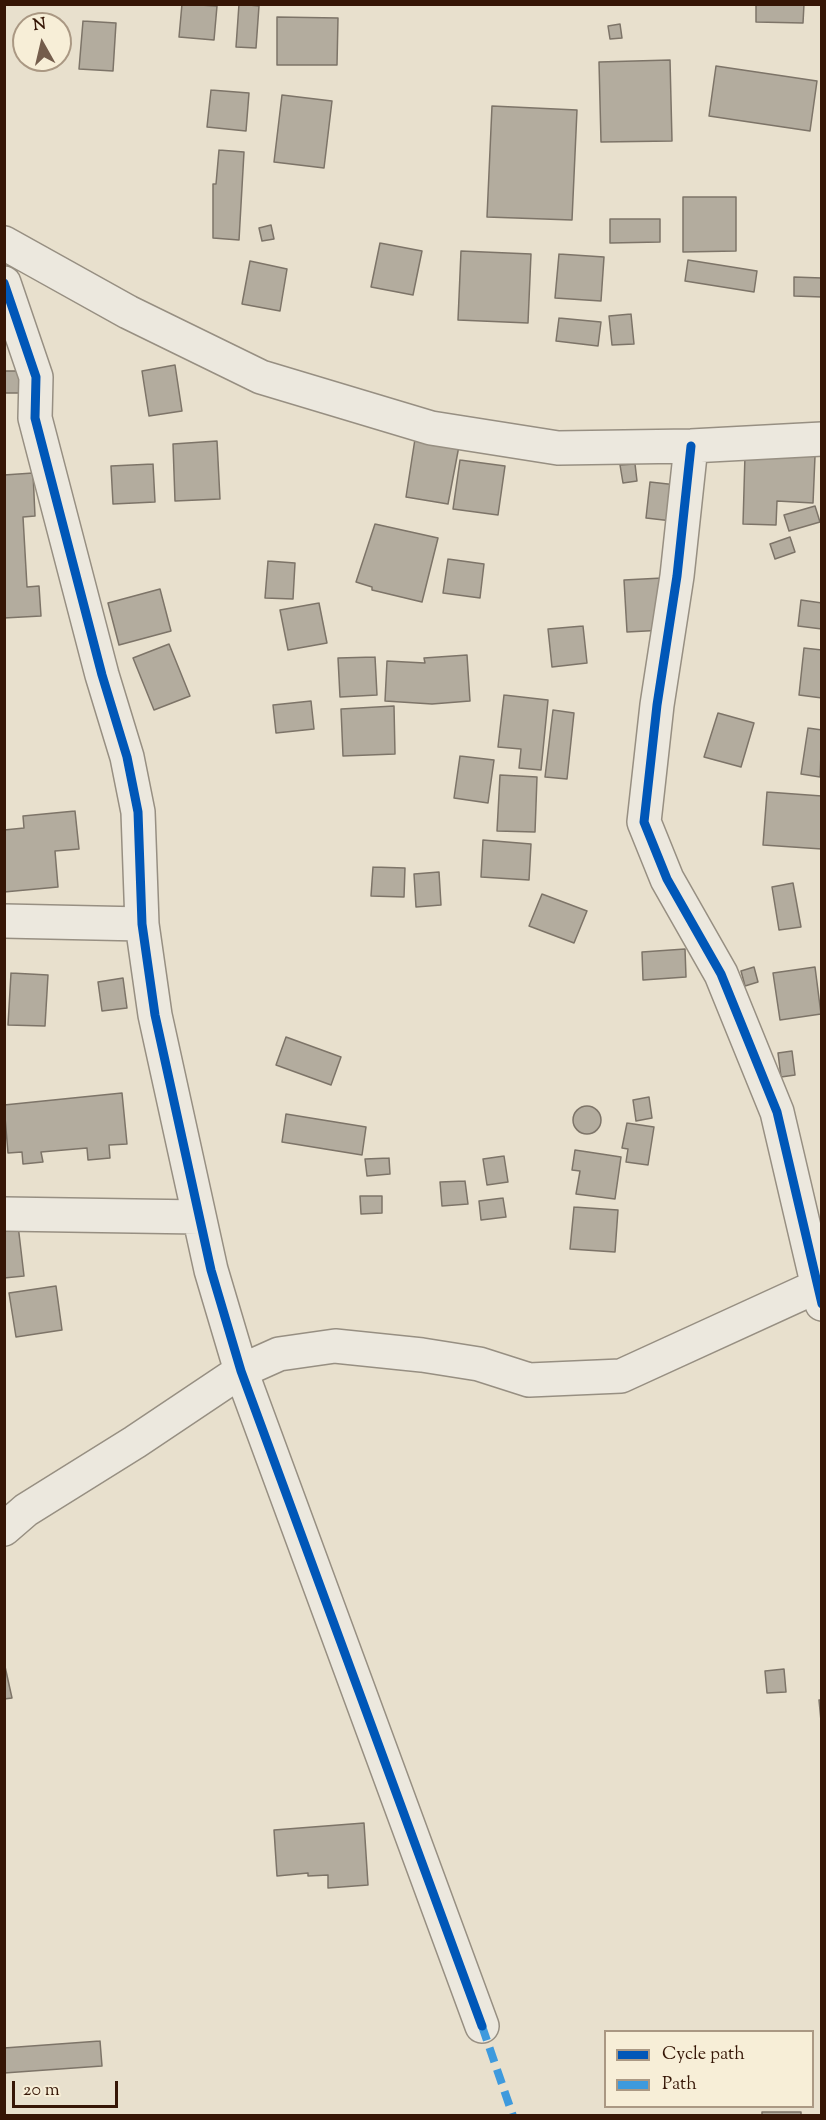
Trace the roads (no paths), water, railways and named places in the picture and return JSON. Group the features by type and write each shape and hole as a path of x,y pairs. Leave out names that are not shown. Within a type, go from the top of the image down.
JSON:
{"street":[{"path":"4,243 128,312 261,377 431,428 558,448 691,446 822,439"},
{"path":"4,283 36,377 35,418 102,675 127,757 138,812 142,924 155,1015 211,1270 241,1371 482,2026"},
{"path":"4,1529 26,1510 135,1442 241,1371 279,1354 335,1346 422,1355 479,1364 529,1380 621,1376 820,1292 777,1112 721,974 667,879 644,822 657,705 677,576 691,446"},
{"path":"4,921 142,924"},
{"path":"4,1214 199,1217"}]}
